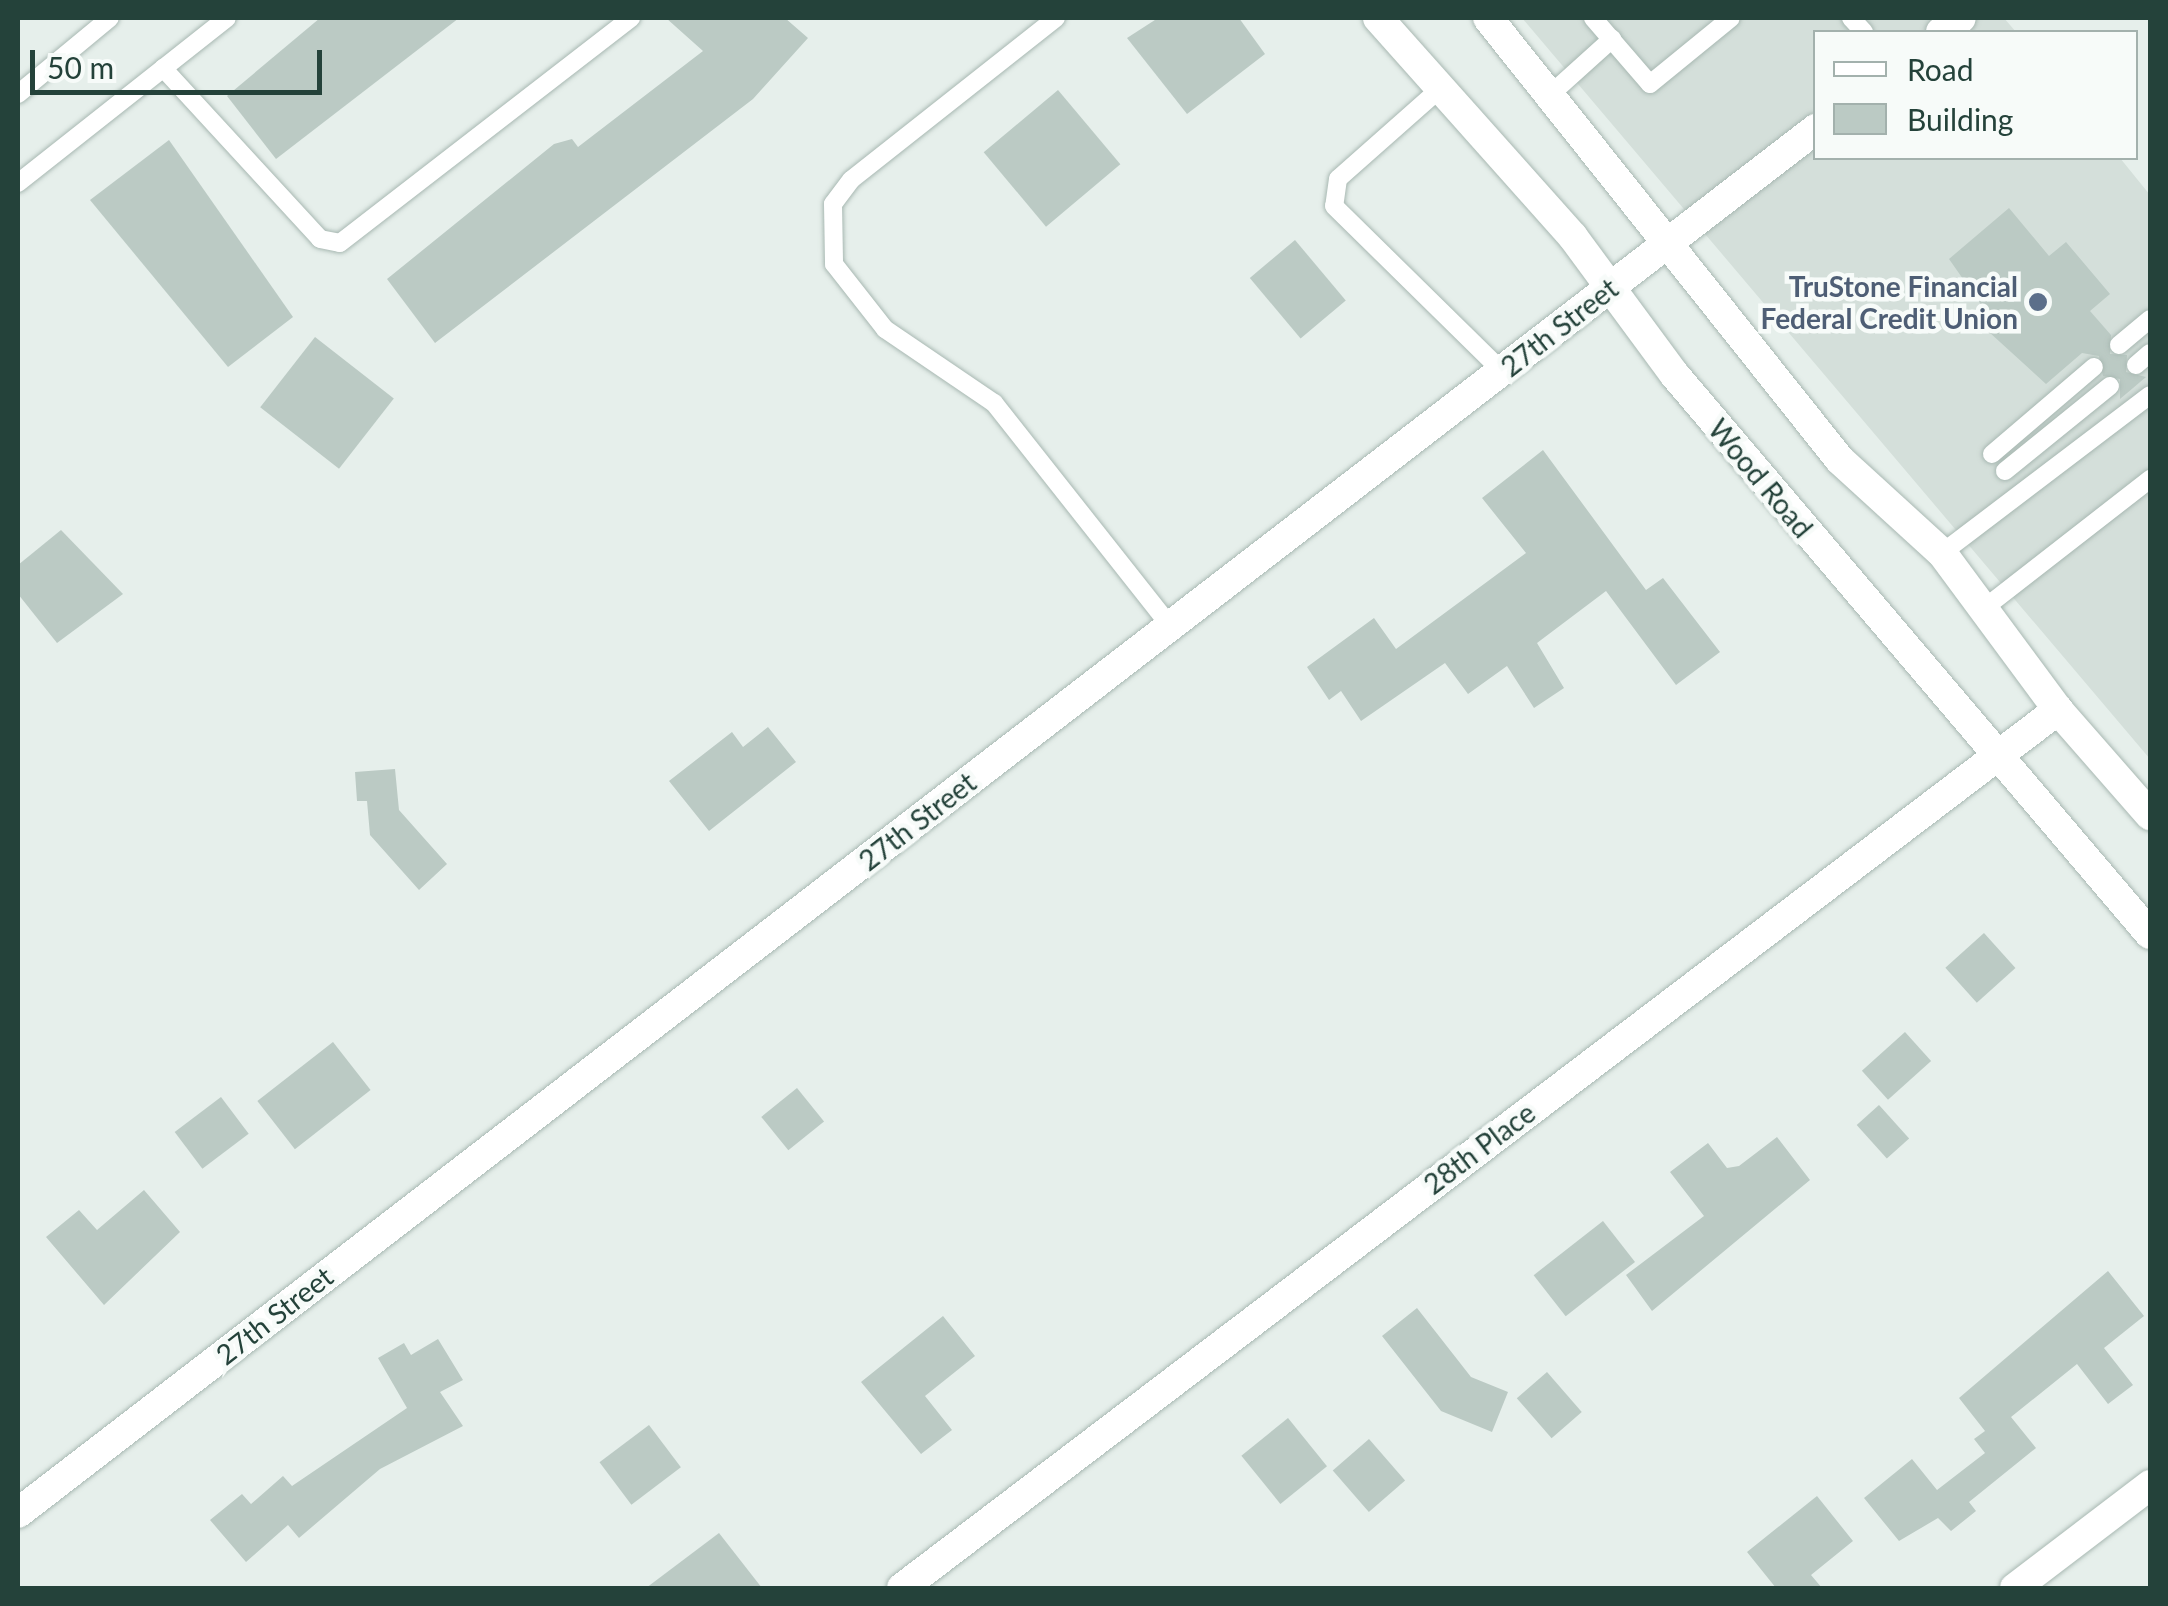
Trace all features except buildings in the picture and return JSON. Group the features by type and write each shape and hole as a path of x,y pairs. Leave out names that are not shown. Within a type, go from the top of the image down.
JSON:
{"street":[{"name":"Wood Road","path":"1378,18 1442,86 1611,286 1674,374 1994,754 2147,925"},
{"path":"1488,18 1552,93 1840,460 1942,553 1987,606 2058,710 2150,815"},
{"name":"27th Street","path":"18,1513 1813,131"},
{"name":"28th Place","path":"902,1588 1994,754 2058,710"},
{"path":"2015,1588 2150,1485"}],"lane":[{"path":"18,94 110,18"},
{"path":"18,183 162,68 208,24 227,18"},
{"path":"162,68 320,239 340,242 631,18"},
{"path":"1056,18 852,180 833,204 834,264 885,329 994,403 1170,626"},
{"path":"1593,18 1650,84 1731,18"},
{"path":"1552,93 1612,39"},
{"path":"1442,86 1338,179 1334,206 1502,371"},
{"path":"2119,345 2150,319"},
{"path":"1992,454 2094,367"},
{"path":"2005,471 2110,386"},
{"path":"1942,553 2019,489 2150,395"},
{"path":"1987,606 2150,480"}],"shaded area":[{"path":"1522,18 2004,18 2014,30 1813,30 1813,160 2122,160 2150,195 2150,759"}],"place":[{"name":"TruStone Financial Federal Credit Union","path":"2038,302"}]}
